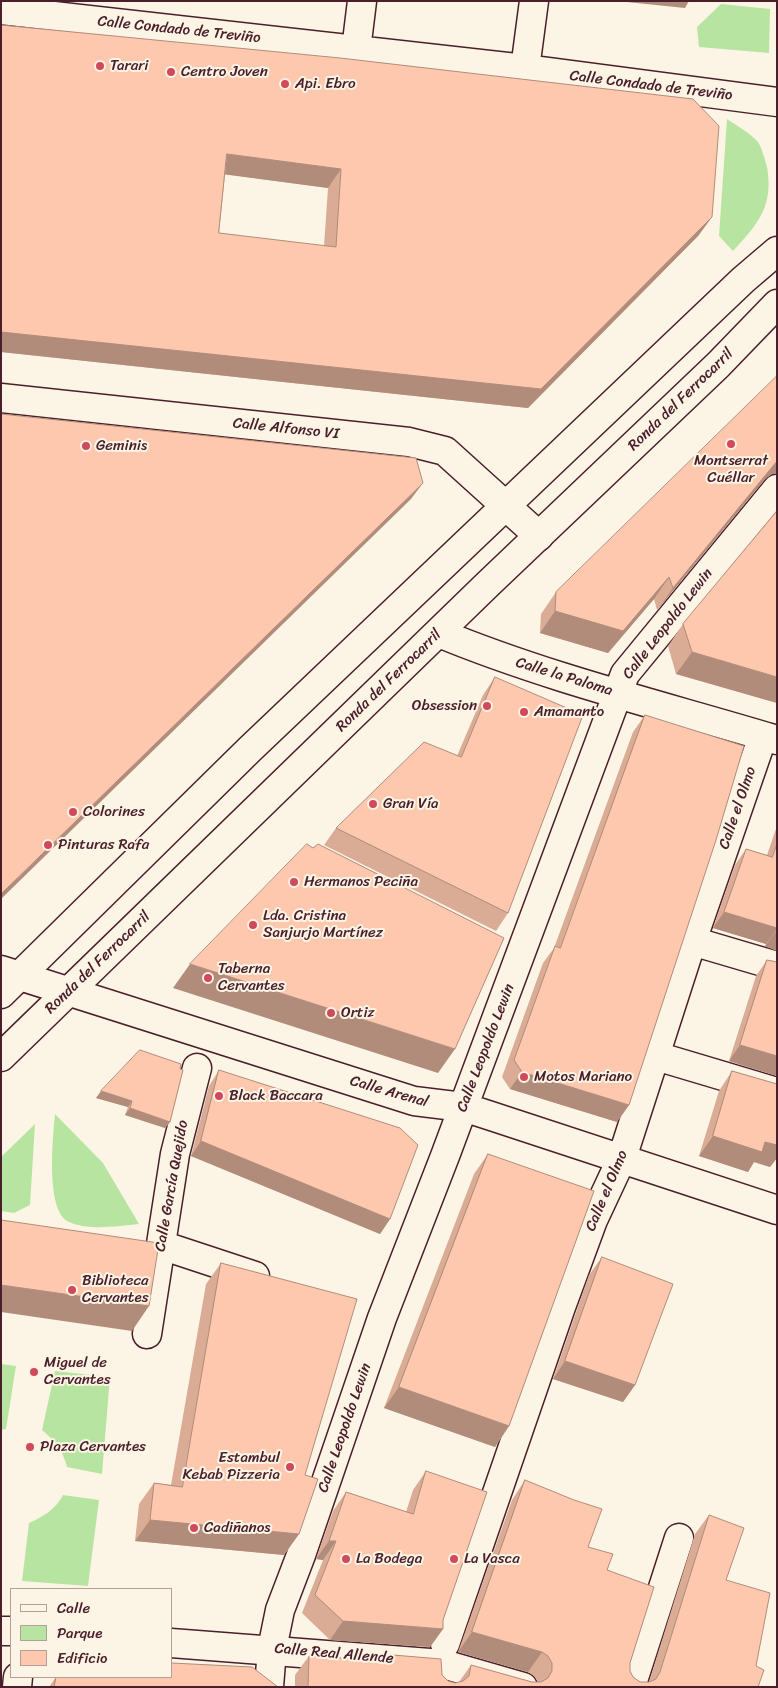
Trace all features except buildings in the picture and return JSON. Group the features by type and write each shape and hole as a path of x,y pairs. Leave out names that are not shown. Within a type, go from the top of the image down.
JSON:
{"street":[{"path":"356,50 362,1"},
{"path":"525,69 534,1"},
{"name":"Calle Condado de Treviño","path":"1,10 525,69 777,102"},
{"path":"7,979 504,505 736,286 777,251"},
{"name":"Ronda del Ferrocarril","path":"1,1057 538,536 718,365 777,304"},
{"name":"Calle Alfonso VI","path":"1,398 409,442 445,451 538,536"},
{"name":"Calle Leopoldo Lewin","path":"269,1687 272,1649 280,1610 302,1555 382,1318 463,1108 510,955 625,674 777,489"},
{"name":"Calle la Paloma","path":"439,633 488,653 618,694 770,738"},
{"name":"Calle el Olmo","path":"445,1644 561,1307 593,1220 622,1158 692,941 770,738"},
{"path":"692,941 777,966"},
{"name":"Calle Arenal","path":"7,979 69,991 414,1101 463,1108 622,1158 777,1210"},
{"path":"656,1056 777,1092"},
{"name":"Calle García Quejido","path":"147,1334 175,1154 197,1068"},
{"path":"161,1245 282,1285"},
{"path":"631,1687 679,1538"},
{"name":"Calle Real Allende","path":"172,1643 272,1649 443,1664 523,1687"}],"green space":[{"path":"721,4 770,9 769,53 699,47 697,27"},
{"path":"727,119 758,142 767,167 769,181 766,204 757,223 733,251 719,236"},
{"path":"55,1114 103,1163 139,1224 104,1227 85,1226 69,1222 61,1215 56,1204 53,1189 52,1155"},
{"path":"35,1124 30,1205 14,1213 1,1211 1,1157"},
{"path":"1,1364 16,1366 6,1429 1,1430"},
{"path":"55,1371 110,1377 102,1474 67,1467 58,1447 42,1430"},
{"path":"63,1495 99,1500 88,1586 22,1581 29,1523 49,1512"}],"place":[{"name":"Tarari","path":"100,66"},
{"name":"Centro Joven","path":"171,72"},
{"name":"Api. Ebro","path":"285,84"},
{"name":"Montserrat Cuéllar","path":"731,444"},
{"name":"Geminis","path":"86,446"},
{"name":"Obsession","path":"487,706"},
{"name":"Amamanto","path":"524,712"},
{"name":"Gran Vía","path":"373,804"},
{"name":"Colorines","path":"73,812"},
{"name":"Pinturas Rafa","path":"48,845"},
{"name":"Hermanos Peciña","path":"294,882"},
{"name":"Lda. Cristina Sanjurjo Martínez","path":"253,925"},
{"name":"Taberna Cervantes","path":"208,978"},
{"name":"Ortiz","path":"331,1013"},
{"name":"Motos Mariano","path":"524,1077"},
{"name":"Black Baccara","path":"219,1096"},
{"name":"Biblioteca Cervantes","path":"72,1290"},
{"name":"Miguel de Cervantes","path":"34,1372"},
{"name":"Plaza Cervantes","path":"30,1447"},
{"name":"Estambul Kebab Pizzeria","path":"290,1467"},
{"name":"Cadiñanos","path":"194,1528"},
{"name":"La Bodega","path":"346,1559"},
{"name":"La Vasca","path":"454,1559"}]}
